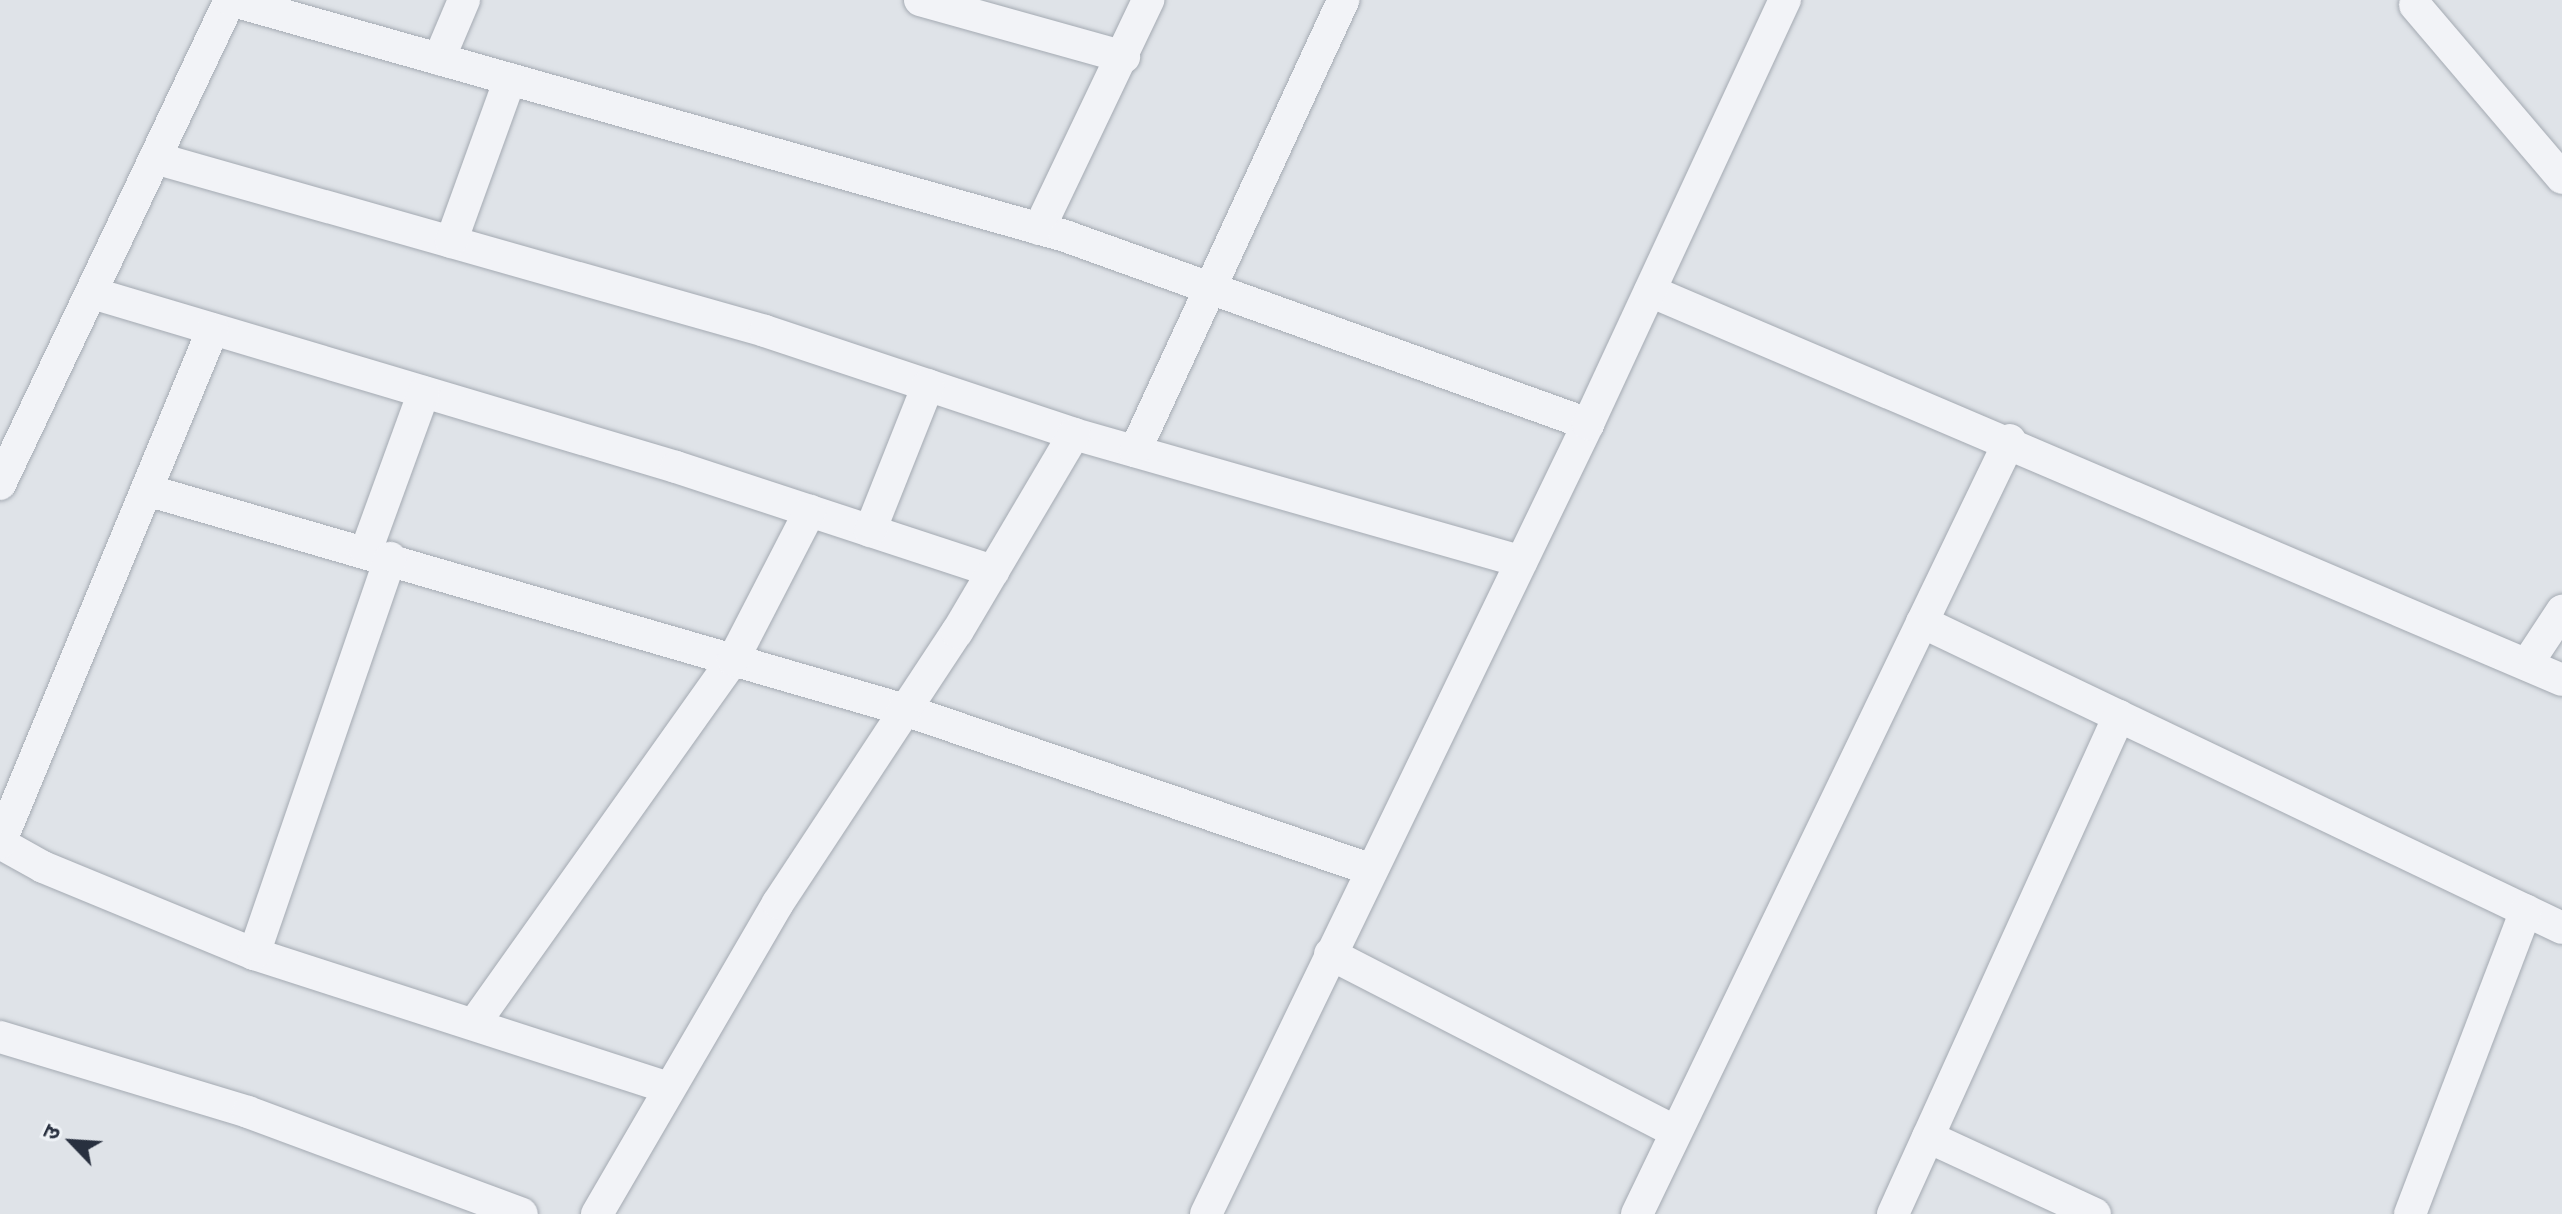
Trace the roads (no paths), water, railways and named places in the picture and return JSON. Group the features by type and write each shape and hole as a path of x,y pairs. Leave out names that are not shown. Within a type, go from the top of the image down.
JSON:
{"street":[{"path":"0,484 230,0 1039,229 1207,286 1588,424"},
{"path":"439,59 464,0"},
{"path":"920,0 1124,57"},
{"path":"1039,229 1124,57 1148,0"},
{"path":"1135,451 1207,286 1343,0"},
{"path":"1206,1214 1588,424 1785,0"},
{"path":"2415,5 2562,178"},
{"path":"451,242 510,79"},
{"path":"155,158 765,331 1074,434 1521,561"},
{"path":"1650,291 2010,440 2562,680"},
{"path":"92,293 810,511 993,571"},
{"path":"213,329 150,491 0,843 43,867 254,954 668,1088"},
{"path":"870,531 928,385"},
{"path":"254,954 378,555 424,392"},
{"path":"597,1214 668,1088 902,709 993,571 1074,434"},
{"path":"1637,1214 1674,1131 2010,440"},
{"path":"150,491 902,709 1371,870"},
{"path":"474,1024 733,660 810,511"},
{"path":"2527,664 2562,611"},
{"path":"1922,622 2562,928"},
{"path":"1893,1214 2119,716"},
{"path":"2410,1214 2526,910"},
{"path":"1330,954 1674,1131"},
{"path":"0,1037 248,1112 522,1214"},
{"path":"1928,1137 2095,1214"}]}
